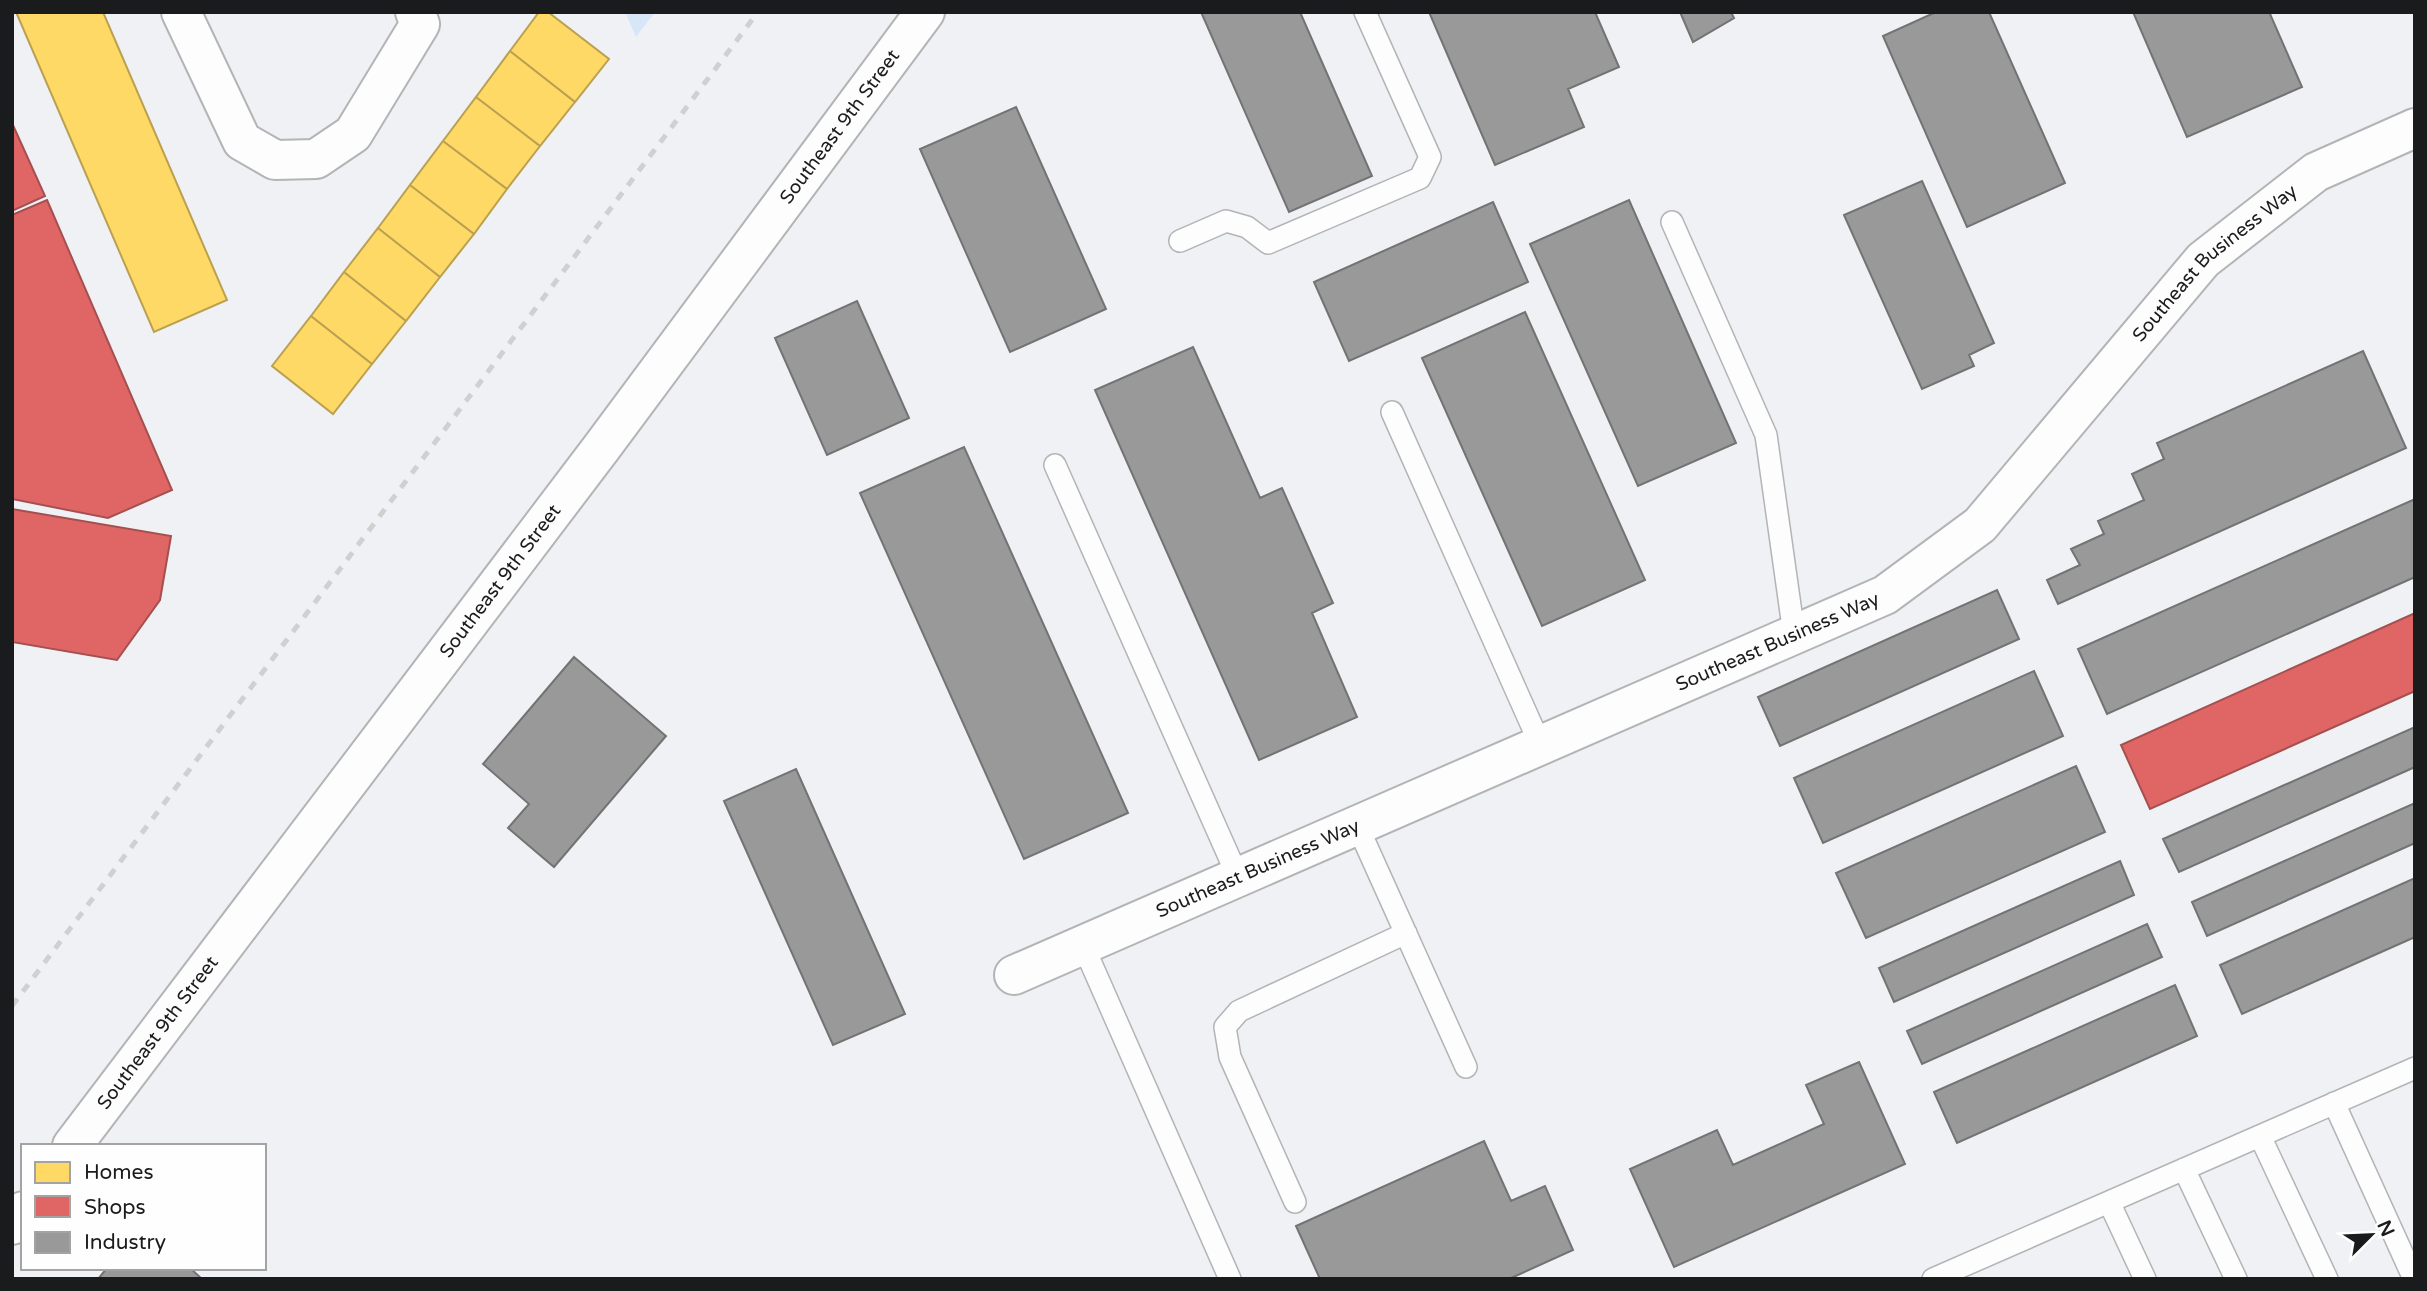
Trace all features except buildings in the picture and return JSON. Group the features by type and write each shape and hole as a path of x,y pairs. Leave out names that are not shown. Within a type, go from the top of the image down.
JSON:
{"street":[{"path":"181,12 242,141 275,160 316,159 353,134 420,24 415,12"},
{"name":"Southeast 9th Street","path":"74,1144 602,447 925,12"},
{"name":"Southeast Business Way","path":"1014,975 1885,595 1980,524 2203,260 2316,172 2415,128"}],"lane":[{"path":"1180,242 1226,221 1247,227 1268,243 1420,178 1430,157 1365,12"},
{"path":"1672,222 1766,435 1794,634"},
{"path":"1392,412 1540,744"},
{"path":"1055,465 1238,877"},
{"path":"1357,825 1466,1067"},
{"path":"1295,1202 1230,1057 1225,1027 1239,1011 1406,933"},
{"path":"1083,945 1230,1279"},
{"path":"1933,1279 2415,1068"},
{"path":"2334,1103 2414,1279"},
{"path":"2260,1136 2327,1279"},
{"path":"2184,1169 2236,1279"},
{"path":"2109,1202 2145,1279"}],"shaded area":[{"path":"625,12 655,12 636,37"}],"railway":[{"path":"12,1006 758,12"}]}
